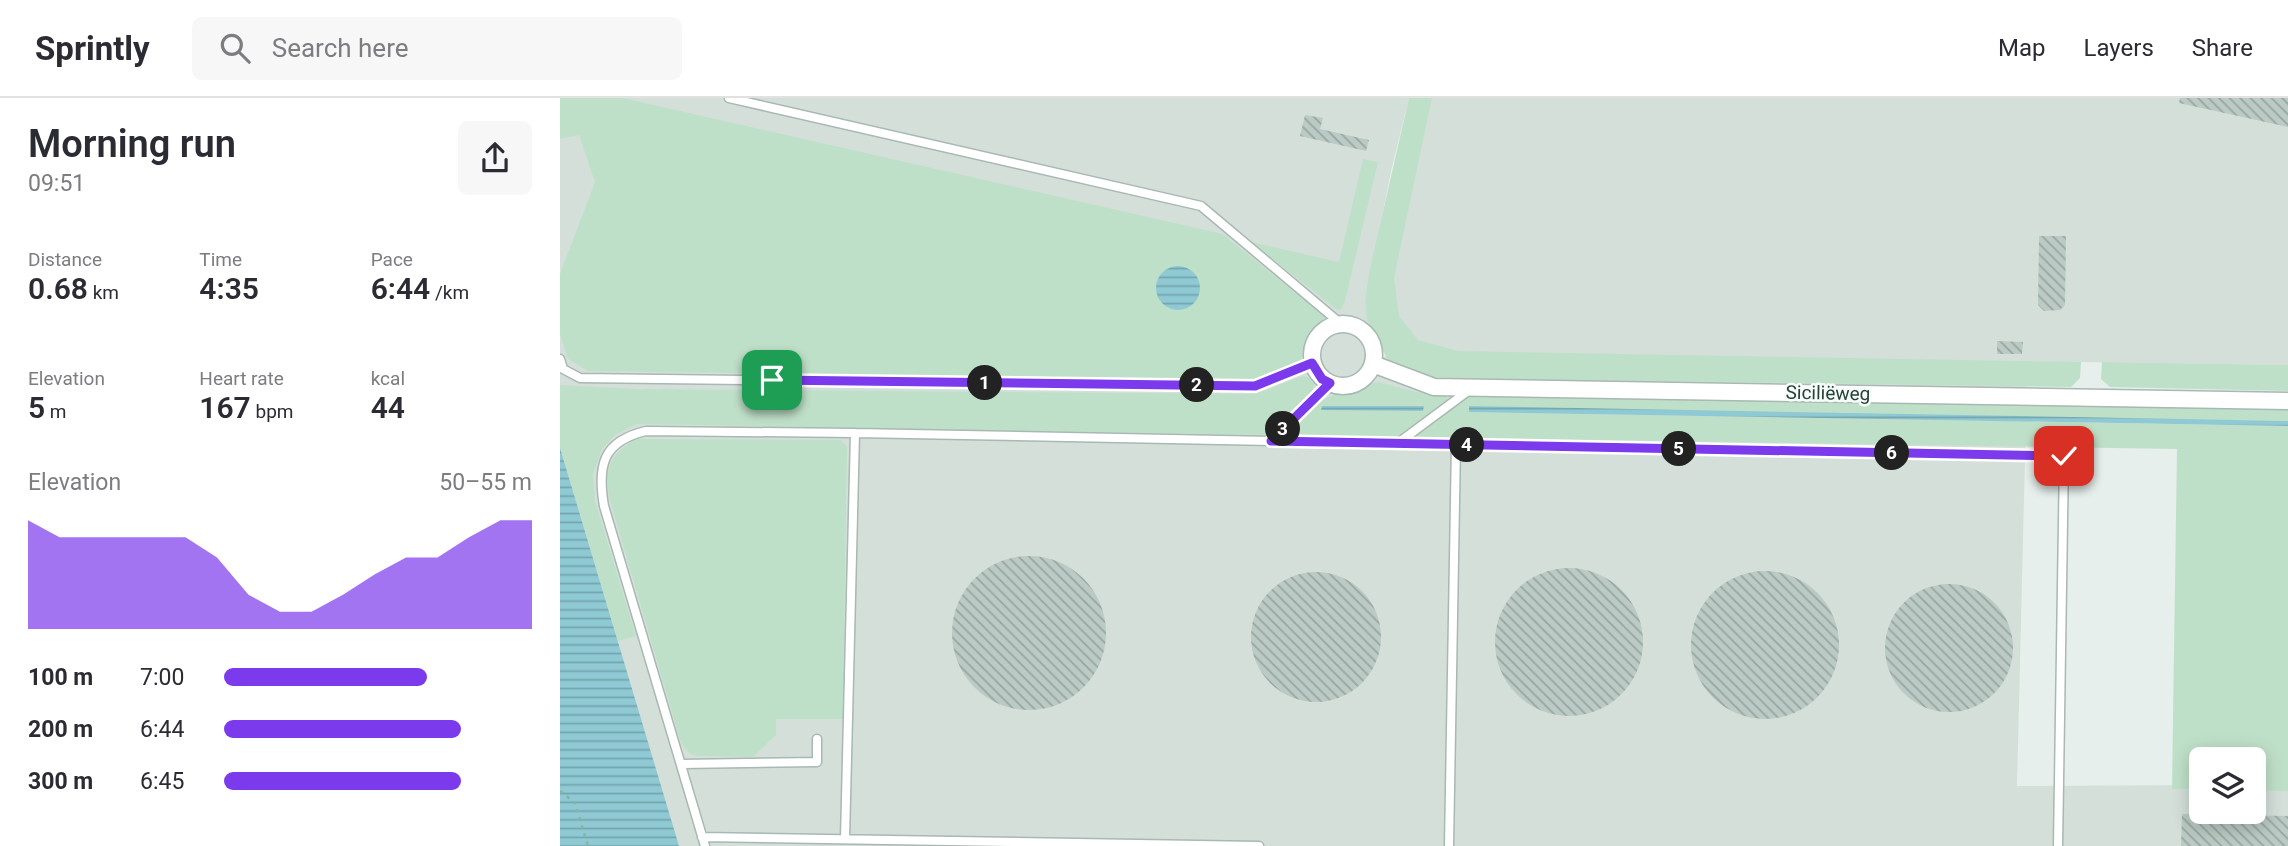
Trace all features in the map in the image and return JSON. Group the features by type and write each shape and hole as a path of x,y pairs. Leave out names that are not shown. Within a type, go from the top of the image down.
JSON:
{"street":[{"path":"1340,323 1351,324 1368,335 1373,344 1373,364 1363,379 1338,386 1322,379 1312,363 1312,345 1331,325 1340,323"},
{"name":"Siciliëweg","path":"1373,364 1434,387 2288,401"}],"lane":[{"path":"729,98 1201,206 1340,323"},
{"path":"560,359 563,369 580,377 1255,386 1312,363"},
{"path":"1271,441 1330,383"},
{"path":"1398,443 1472,387"},
{"path":"1259,846 845,839 704,841 604,506 600,482 603,461 614,446 629,435 646,431 2064,456 2058,846"},
{"path":"845,839 855,433"},
{"path":"1449,846 1456,444"},
{"path":"681,764 817,762 817,739"}],"path":[{"path":"560,791 575,803 588,846"}],"shaded area":[{"path":"560,98 1409,98 1391,171 1365,303 1373,356 2027,376 2017,786 2189,785 2189,824 2266,824 2266,785 2288,785 2288,846 656,846 560,535"},
{"path":"1420,98 2288,98 2288,365 2081,362 1993,364 1462,354 1405,336 1390,295"}],"green space":[{"path":"560,98 623,98 1223,234 1326,318 1307,337 1299,362 1252,380 588,371 568,359 560,334 560,274 595,182 579,135 560,139"},
{"path":"1409,98 1432,98 1394,278 1399,316 1418,340 1458,351 2081,362 2080,378 2071,387 1424,376 1388,360 1367,321 1365,302 1369,273"},
{"path":"1363,159 1378,162 1341,310 1336,309 1251,242 1339,262"},
{"path":"2102,362 2288,365 2288,391 2110,387 2101,379"},
{"path":"1303,376 1311,378 1314,385 1312,393 1266,435 637,424 615,435 602,449 593,474 595,501 636,636 618,641 560,448 560,385 636,389 1255,394"},
{"path":"1378,382 1416,392 1447,394 1447,400 1396,437 1304,436 1299,432 1302,419 1317,403","holes":["1322,406 1424,407 1321,410"]},
{"path":"1471,395 2288,409 2288,421 1470,412 2288,426 2288,791 2266,790 2266,747 2189,747 2189,789 2172,789 2177,449 1415,437"},
{"path":"636,439 841,440 847,447 843,719 776,719 776,735 753,757 698,756 684,748 609,497 608,477 611,463 620,451"}],"water":[{"path":"1178,266 1193,273 1200,288 1193,303 1178,310 1163,303 1156,288 1163,273"},
{"path":"1322,406 1424,406 1423,411 1321,410"},
{"path":"1469,406 2288,421 2288,426 1469,412"},
{"path":"560,448 679,846 560,846"}],"building":[{"path":"2180,98 2288,98 2288,127 2179,103"},
{"path":"1305,115 1323,118 1320,129 1369,140 1366,151 1300,136"},
{"path":"2039,236 2066,236 2065,305 2060,310 2044,311 2038,305"},
{"path":"1997,341 2023,342 2022,354 1997,354"},
{"path":"1029,556 1059,562 1084,578 1100,603 1106,633 1100,663 1084,688 1059,704 1029,710 999,704 974,688 958,663 952,633 958,603 974,578 999,562"},
{"path":"1569,568 1597,573 1622,589 1638,614 1643,642 1638,670 1622,695 1597,711 1569,716 1541,711 1516,695 1500,670 1495,642 1500,614 1516,589 1541,573"},
{"path":"1765,571 1793,576 1818,592 1834,617 1839,645 1834,673 1818,698 1793,714 1765,719 1737,714 1712,698 1696,673 1691,645 1696,617 1712,592 1737,576"},
{"path":"1316,572 1341,577 1362,591 1376,612 1381,637 1376,662 1362,683 1341,697 1316,702 1291,697 1270,683 1256,662 1251,637 1256,612 1270,591 1291,577"},
{"path":"1949,584 1962,585 1985,594 2003,612 2012,635 2012,661 2003,684 1985,702 1962,711 1949,712 1936,711 1913,702 1895,684 1886,661 1885,648 1886,635 1895,612 1913,594 1936,585"},
{"path":"2182,814 2189,814 2189,824 2266,824 2266,816 2288,816 2288,846 2181,846"}],"route":[{"path":"772,380 1255,386 1312,363 1322,379 1330,383 1271,441 2064,456"}]}
